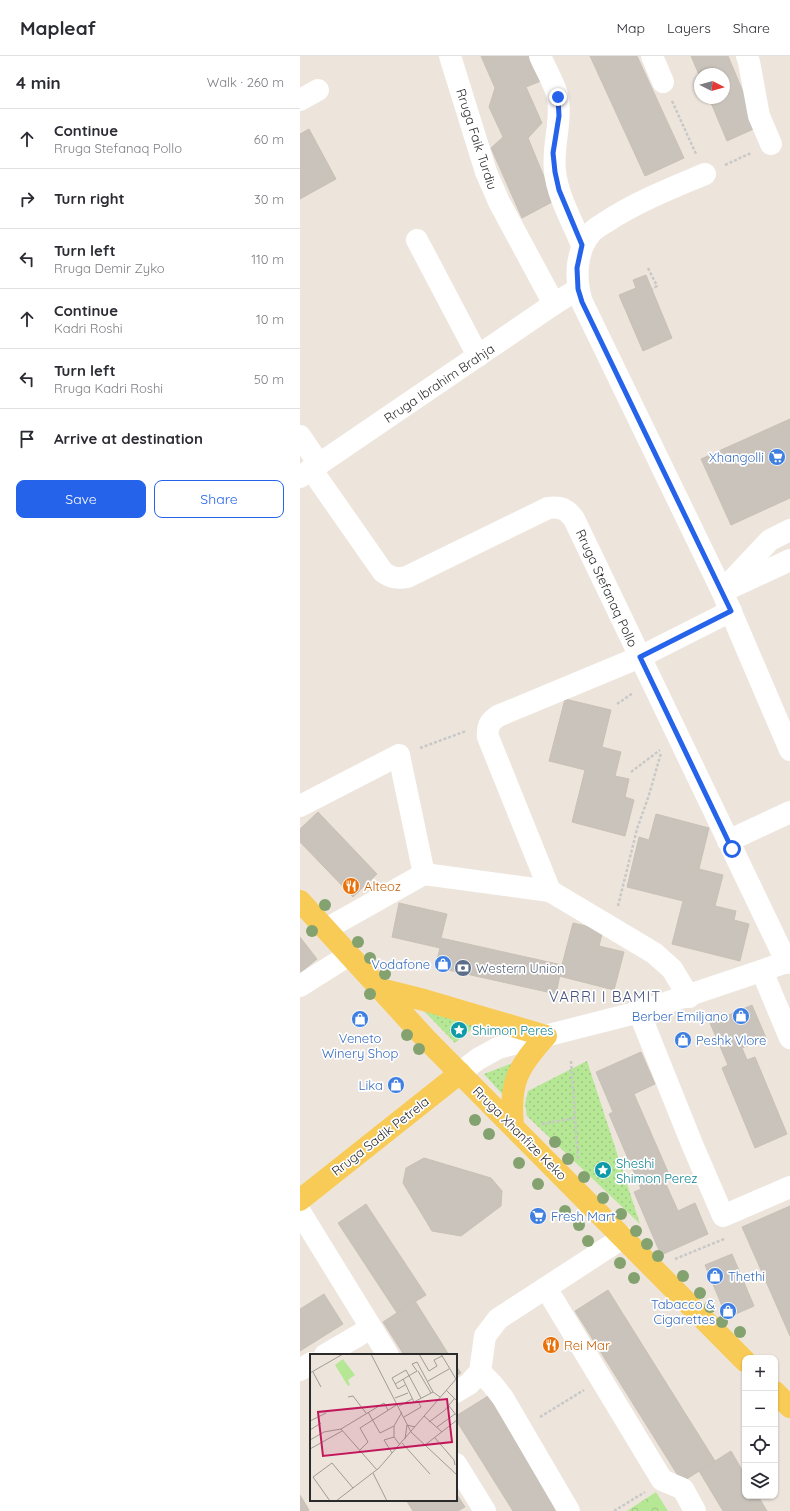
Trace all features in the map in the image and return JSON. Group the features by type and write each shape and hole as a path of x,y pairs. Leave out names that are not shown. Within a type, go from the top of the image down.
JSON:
{"main road":[{"name":"Rruga Xhanfize Keko","path":"300,901 380,989 460,1073 624,1237 742,1358"},
{"path":"380,989 424,1000 546,1036 522,1066 517,1078 511,1105 513,1125"},
{"name":"Rruga Sadik Petrela","path":"300,1200 460,1073"},
{"path":"778,1395 790,1407"}],"street":[{"name":"Rruga Faik Turdiu","path":"450,56 486,172 499,202 554,304"},
{"path":"540,56 558,97 559,116 553,153 555,172 559,190 582,245"},
{"path":"652,56 663,82"},
{"path":"747,56 759,116 771,144"},
{"path":"705,174 663,192 615,216 592,232 582,245 577,268 578,289 582,302 726,601 790,750"},
{"path":"417,240 478,356"},
{"name":"Rruga Ibrahim Brahja","path":"310,470 578,289"},
{"name":"Rruga Stefanaq Pollo","path":"300,436 310,470 383,572 388,576 395,578 407,577 548,508 564,508 570,512 728,841 788,962"},
{"path":"726,601 770,540 790,530"},
{"path":"550,891 488,737 487,730 490,723 498,716 640,657 790,560"},
{"path":"300,806 399,755 424,874"},
{"path":"728,841 790,812"},
{"path":"326,929 424,874 550,891 665,961 678,978 689,997"},
{"path":"300,986 349,955"},
{"path":"460,1073 478,1058 498,1048 639,1012 689,997 788,962"},
{"path":"762,972 790,1038"},
{"path":"639,1012 689,1137 723,1216 790,1187"},
{"path":"300,1212 387,1354"},
{"path":"457,1391 469,1384 480,1372 485,1336 498,1319 624,1237"},
{"path":"546,1288 662,1480 683,1489 696,1511"},
{"path":"327,1354 371,1328"},
{"path":"300,1370 310,1364"},
{"path":"480,1372 492,1384 569,1511"},
{"path":"457,1466 485,1511"}],"path":[{"path":"663,82 705,174 771,144"},
{"path":"648,268 657,286 652,289"},
{"path":"399,755 490,723"},
{"path":"612,928 637,829 649,795 662,749 630,772"},
{"path":"571,1060 578,1161"},
{"path":"539,1125 575,1118"},
{"path":"654,1268 731,1236 723,1216"},
{"path":"520,1429 601,1380"},
{"path":"614,1511 650,1489"}],"green space":[{"path":"422,1009 480,1022 455,1043"},
{"name":"Sheshi Shimon Perez","path":"587,1061 640,1224 527,1116 525,1104 528,1091"},
{"path":"515,1062 502,1094 484,1074"},
{"path":"656,1492 668,1511 627,1511"}],"building":[{"path":"481,56 530,56 541,81 526,87 542,123 528,138 554,201 522,218 491,148 503,137 489,107 495,88"},
{"path":"590,56 637,56 684,158 645,176"},
{"path":"691,56 728,56 758,127 727,141 712,104 730,104 730,68 696,68"},
{"path":"309,129 336,179 300,199 300,134"},
{"path":"646,275 672,338 643,351 619,295 636,288 633,280"},
{"path":"790,419 790,498 731,525 701,459"},
{"path":"565,699 611,710 602,747 621,752 615,776 629,779 625,797 634,800 625,836 572,822 585,770 549,761"},
{"path":"318,812 377,874 353,897 300,842 300,829"},
{"path":"656,814 709,828 699,869 723,875 715,906 736,911 734,920 749,924 740,961 672,944 683,901 627,887 639,837 649,840"},
{"path":"399,903 447,914 441,938 562,965 556,994 435,967 440,948 392,937"},
{"path":"573,923 603,930 599,946 624,952 614,990 559,976"},
{"path":"300,937 317,959 300,973"},
{"path":"752,1005 766,1038 742,1048 747,1060 755,1057 787,1134 755,1148 722,1068 728,1065 710,1023"},
{"path":"641,1052 655,1084 634,1094 671,1179 665,1182 678,1211 695,1203 708,1234 661,1255 634,1192 641,1189 609,1114 613,1112 596,1072"},
{"path":"424,1158 491,1178 502,1191 501,1206 461,1236 432,1231 403,1183 406,1168"},
{"path":"366,1204 426,1295 397,1313 338,1223"},
{"path":"790,1206 790,1336 742,1227"},
{"path":"732,1254 754,1306 727,1318 705,1265"},
{"path":"608,1290 715,1461 682,1482 575,1311"},
{"path":"324,1294 343,1324 300,1351 300,1309"},
{"path":"415,1301 448,1354 403,1354 383,1322"},
{"path":"457,1367 461,1373 457,1375"},
{"path":"488,1396 559,1511 513,1511 457,1422 457,1415"},
{"path":"731,1451 742,1470 742,1499 760,1499 767,1511 723,1511 699,1471"},
{"path":"300,1495 309,1510 308,1511 300,1511"},
{"path":"457,1495 465,1507 458,1511 413,1511 407,1501 457,1501"}],"place":[{"name":"Xhangolli","path":"777,457"},
{"name":"Alteoz","path":"351,886"},
{"name":"Vodafone","path":"443,964"},
{"name":"Western Union","path":"463,968"},
{"name":"Berber Emiljano","path":"741,1016"},
{"name":"Veneto Winery Shop","path":"360,1019"},
{"name":"Shimon Peres","path":"459,1030"},
{"name":"Peshk Vlore","path":"683,1040"},
{"name":"Lika","path":"396,1085"},
{"name":"Sheshi Shimon Perez","path":"603,1170"},
{"name":"Fresh Mart","path":"538,1216"},
{"name":"Thethi","path":"715,1276"},
{"name":"Tabacco & Cigarettes","path":"728,1311"},
{"name":"Rei Mar","path":"551,1345"}],"district":[{"name":"VARRI I BAMIT","path":"605,996"}],"route":[{"path":"558,97 559,116 553,153 555,172 559,190 582,245 577,268 578,289 582,302 731,611 640,657 732,849"}]}
